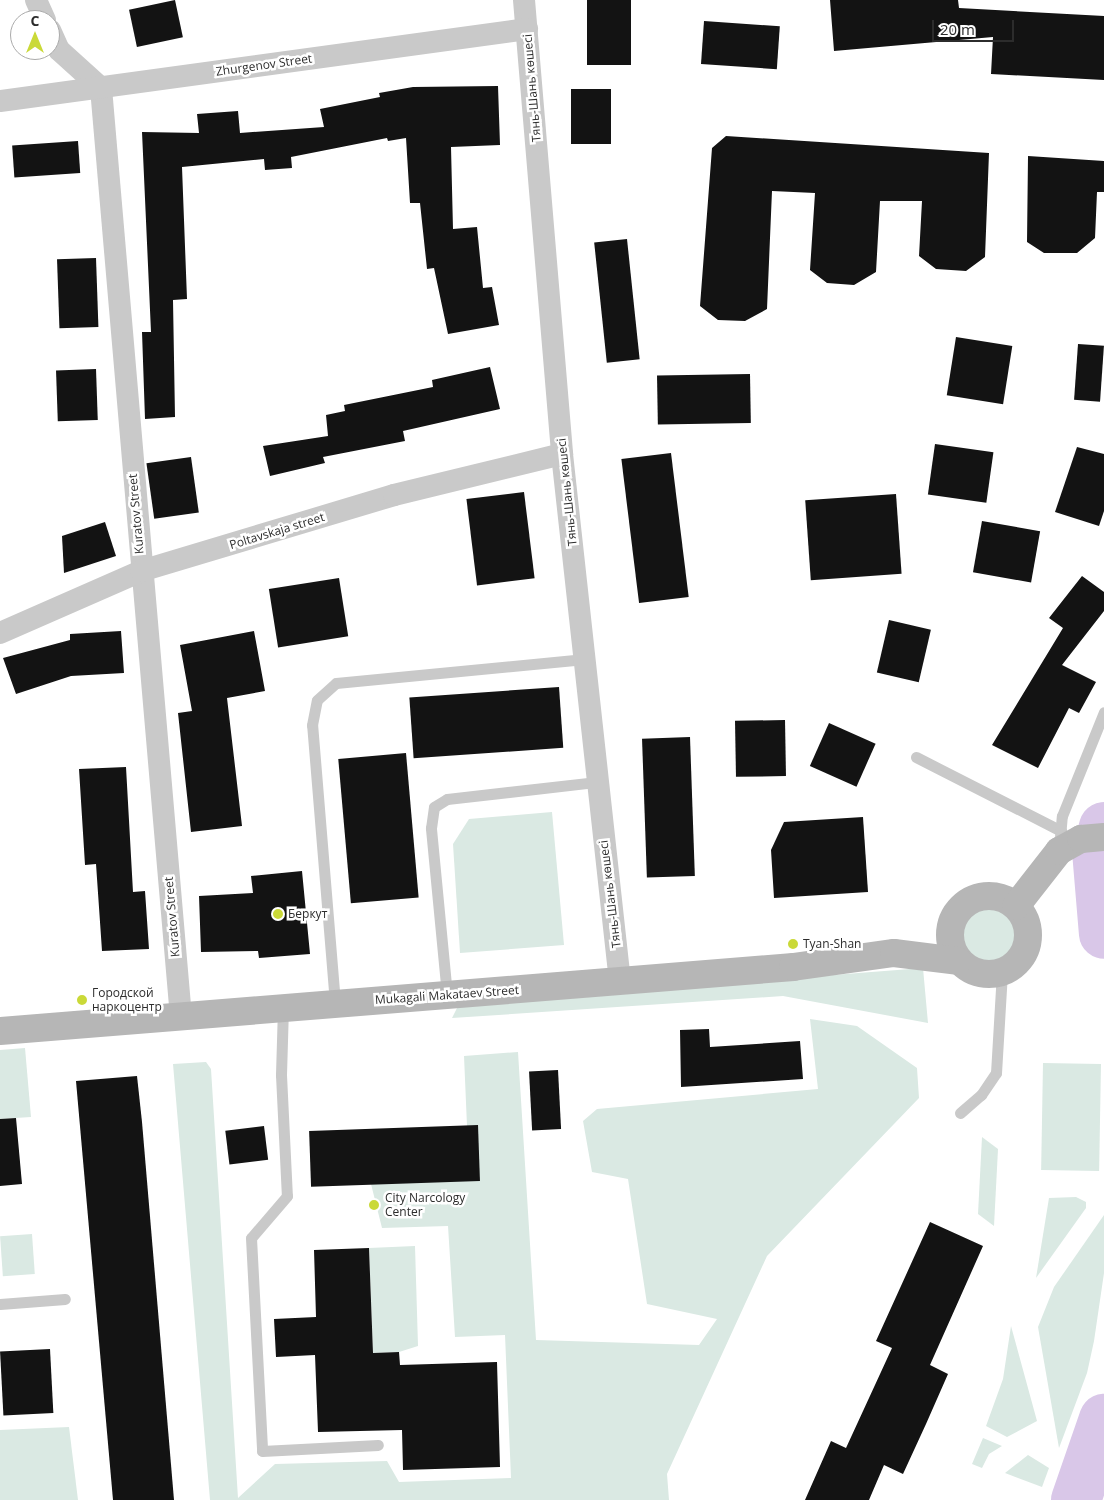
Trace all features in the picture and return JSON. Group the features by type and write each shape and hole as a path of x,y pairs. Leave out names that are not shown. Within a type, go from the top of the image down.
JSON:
{"street":[{"name":"Тянь-Шань көшесі","path":"524,0 562,454 620,982"},
{"name":"Zhurgenov Street","path":"0,101 527,29"},
{"path":"60,51 101,88"},
{"name":"Kuratov Street","path":"101,88 141,571 181,1017"},
{"name":"Poltavskaja street","path":"0,633 141,571 394,495 562,454"},
{"path":"1016,906 1077,840"},
{"path":"986,896 1001,898 1016,906 1026,920 1030,936 1026,952 1016,965 1002,973 986,975 970,971 958,961 950,943 951,924 958,911 970,900 986,896"},
{"name":"Mukagali Makataev Street","path":"894,953 951,924"},
{"name":"Mukagali Makataev Street","path":"0,1031 793,967 894,953 958,961"}],"lane":[{"path":"335,1003 312,725 317,700 336,683 585,659"},
{"path":"1077,840 1062,816 1104,712"},
{"path":"916,757 1077,840"},
{"path":"447,995 431,828 434,807 447,799 597,782"},
{"path":"960,1113 982,1095 996,1073 1002,973"},
{"path":"283,1007 282,1075 287,1196 251,1238 262,1451 378,1445"},
{"path":"0,1304 65,1299"}],"shaded area":[{"path":"552,812 564,945 460,953 453,844 469,819"},
{"path":"986,904 998,904 1009,909 1017,917 1022,928 1020,946 1009,959 998,964 986,964 975,959 967,951 962,940 962,928 967,917 975,909"},
{"path":"923,968 928,1023 783,996 452,1018 459,1004"},
{"path":"810,1019 857,1026 917,1068 919,1098 767,1256 667,1474 669,1500 210,1500 173,1064 206,1062 211,1069 238,1498 275,1464 387,1461 399,1482 511,1478 505,1335 455,1337 448,1226 382,1228 370,1180 467,1126 464,1056 518,1052 536,1340 699,1345 717,1319 647,1304 628,1179 592,1172 583,1121 597,1109 818,1089"},
{"path":"25,1048 31,1117 0,1119 0,1050"},
{"path":"1043,1063 1101,1064 1099,1171 1041,1170"},
{"path":"982,1137 998,1149 994,1226 978,1214"},
{"path":"1076,1197 1086,1202 1086,1208 1036,1278 1049,1198"},
{"path":"1104,1215 1104,1273 1094,1341 1087,1373 1059,1448 1038,1327 1054,1287"},
{"path":"32,1234 35,1274 3,1276 0,1236"},
{"path":"415,1246 418,1346 399,1352 373,1353 369,1248"},
{"path":"1011,1326 1037,1421 1007,1437 986,1426 1003,1379"},
{"path":"69,1427 78,1500 0,1500 0,1430"},
{"path":"983,1438 1002,1446 989,1454 982,1468 972,1464"},
{"path":"1028,1455 1049,1468 1042,1487 1005,1473"}],"building":[{"path":"175,0 183,37 137,47 129,10"},
{"path":"587,0 631,0 631,65 587,65"},
{"path":"830,0 958,0 959,8 1104,16 1104,80 991,74 993,37 834,51"},
{"path":"704,21 780,26 777,69 701,64"},
{"path":"498,86 500,145 451,147 453,229 477,227 483,288 492,287 499,325 448,334 434,268 427,269 420,203 410,203 406,138 388,141 387,138 291,157 292,168 265,170 264,159 182,167 187,299 173,300 175,417 145,419 142,332 151,332 142,132 199,133 197,114 238,111 240,133 324,127 320,109 380,97 379,93 413,87"},
{"path":"571,89 611,89 611,144 571,144"},
{"path":"726,136 989,153 985,257 966,271 936,269 919,256 922,201 880,201 876,272 854,285 827,283 810,270 815,193 772,191 767,309 745,321 718,320 700,306 712,148"},
{"path":"78,141 80,173 14,178 12,146"},
{"path":"1028,156 1104,161 1104,192 1097,192 1095,238 1077,253 1044,253 1027,242"},
{"path":"627,239 640,359 607,363 594,242"},
{"path":"96,258 98,327 59,328 57,259"},
{"path":"956,337 1012,346 1003,404 947,395"},
{"path":"1078,344 1104,346 1100,402 1074,400"},
{"path":"490,367 500,409 403,431 405,441 323,457 325,463 270,476 263,446 328,436 326,415 345,411 344,405 433,387 432,380"},
{"path":"96,369 98,420 58,421 56,370"},
{"path":"750,374 751,423 658,425 657,376"},
{"path":"935,444 993,452 986,503 928,495"},
{"path":"1077,447 1104,454 1104,511 1099,526 1055,512"},
{"path":"671,453 689,597 639,603 621,459"},
{"path":"191,457 199,512 154,519 146,463"},
{"path":"524,492 535,578 477,585 466,499"},
{"path":"896,494 902,574 811,580 805,500"},
{"path":"982,521 1040,531 1031,582 973,572"},
{"path":"105,522 116,556 64,573 62,536"},
{"path":"1082,576 1104,592 1104,611 1062,665 1096,682 1079,713 1069,708 1038,768 992,745 1063,628 1049,618"},
{"path":"339,578 348,636 278,647 269,589"},
{"path":"889,620 931,630 919,682 877,673"},
{"path":"121,631 124,673 71,676 16,694 3,658 70,640 70,634"},
{"path":"254,631 265,691 227,698 242,826 191,832 178,713 192,711 180,645"},
{"path":"559,687 563,748 414,758 409,697"},
{"path":"785,720 786,776 736,777 735,721"},
{"path":"829,723 876,744 856,787 810,766"},
{"path":"690,737 695,876 647,878 642,739"},
{"path":"406,753 419,897 351,903 338,759"},
{"path":"126,767 133,892 145,891 149,949 102,951 96,864 85,865 79,769"},
{"path":"863,817 868,892 774,898 771,850 784,822"},
{"path":"302,871 310,954 259,958 258,951 201,952 199,896 253,893 251,876"},
{"path":"709,1029 710,1047 800,1041 803,1079 681,1087 680,1030"},
{"path":"558,1070 561,1129 532,1130 529,1072"},
{"path":"137,1076 174,1500 113,1500 76,1081"},
{"path":"16,1118 22,1184 0,1186 0,1119"},
{"path":"478,1125 480,1181 311,1187 309,1131"},
{"path":"264,1126 268,1160 229,1164 225,1131"},
{"path":"930,1222 983,1246 930,1365 948,1374 926,1424 903,1474 884,1465 869,1500 805,1500 831,1441 846,1448 892,1348 876,1341"},
{"path":"369,1248 373,1353 399,1352 400,1365 497,1362 500,1467 403,1470 402,1430 318,1432 315,1355 276,1357 274,1319 316,1317 314,1250"},
{"path":"50,1349 53,1413 3,1416 0,1352"}],"waterway":[{"path":"1104,827 1097,851 1104,934"},
{"path":"1076,1500 1104,1419"}],"place":[{"name":"Беркут","path":"278,914"},
{"name":"Tyan-Shan","path":"793,944"},
{"name":"Городской наркоцентр","path":"82,1000"},
{"name":"City Narcology Center","path":"374,1205"}]}
